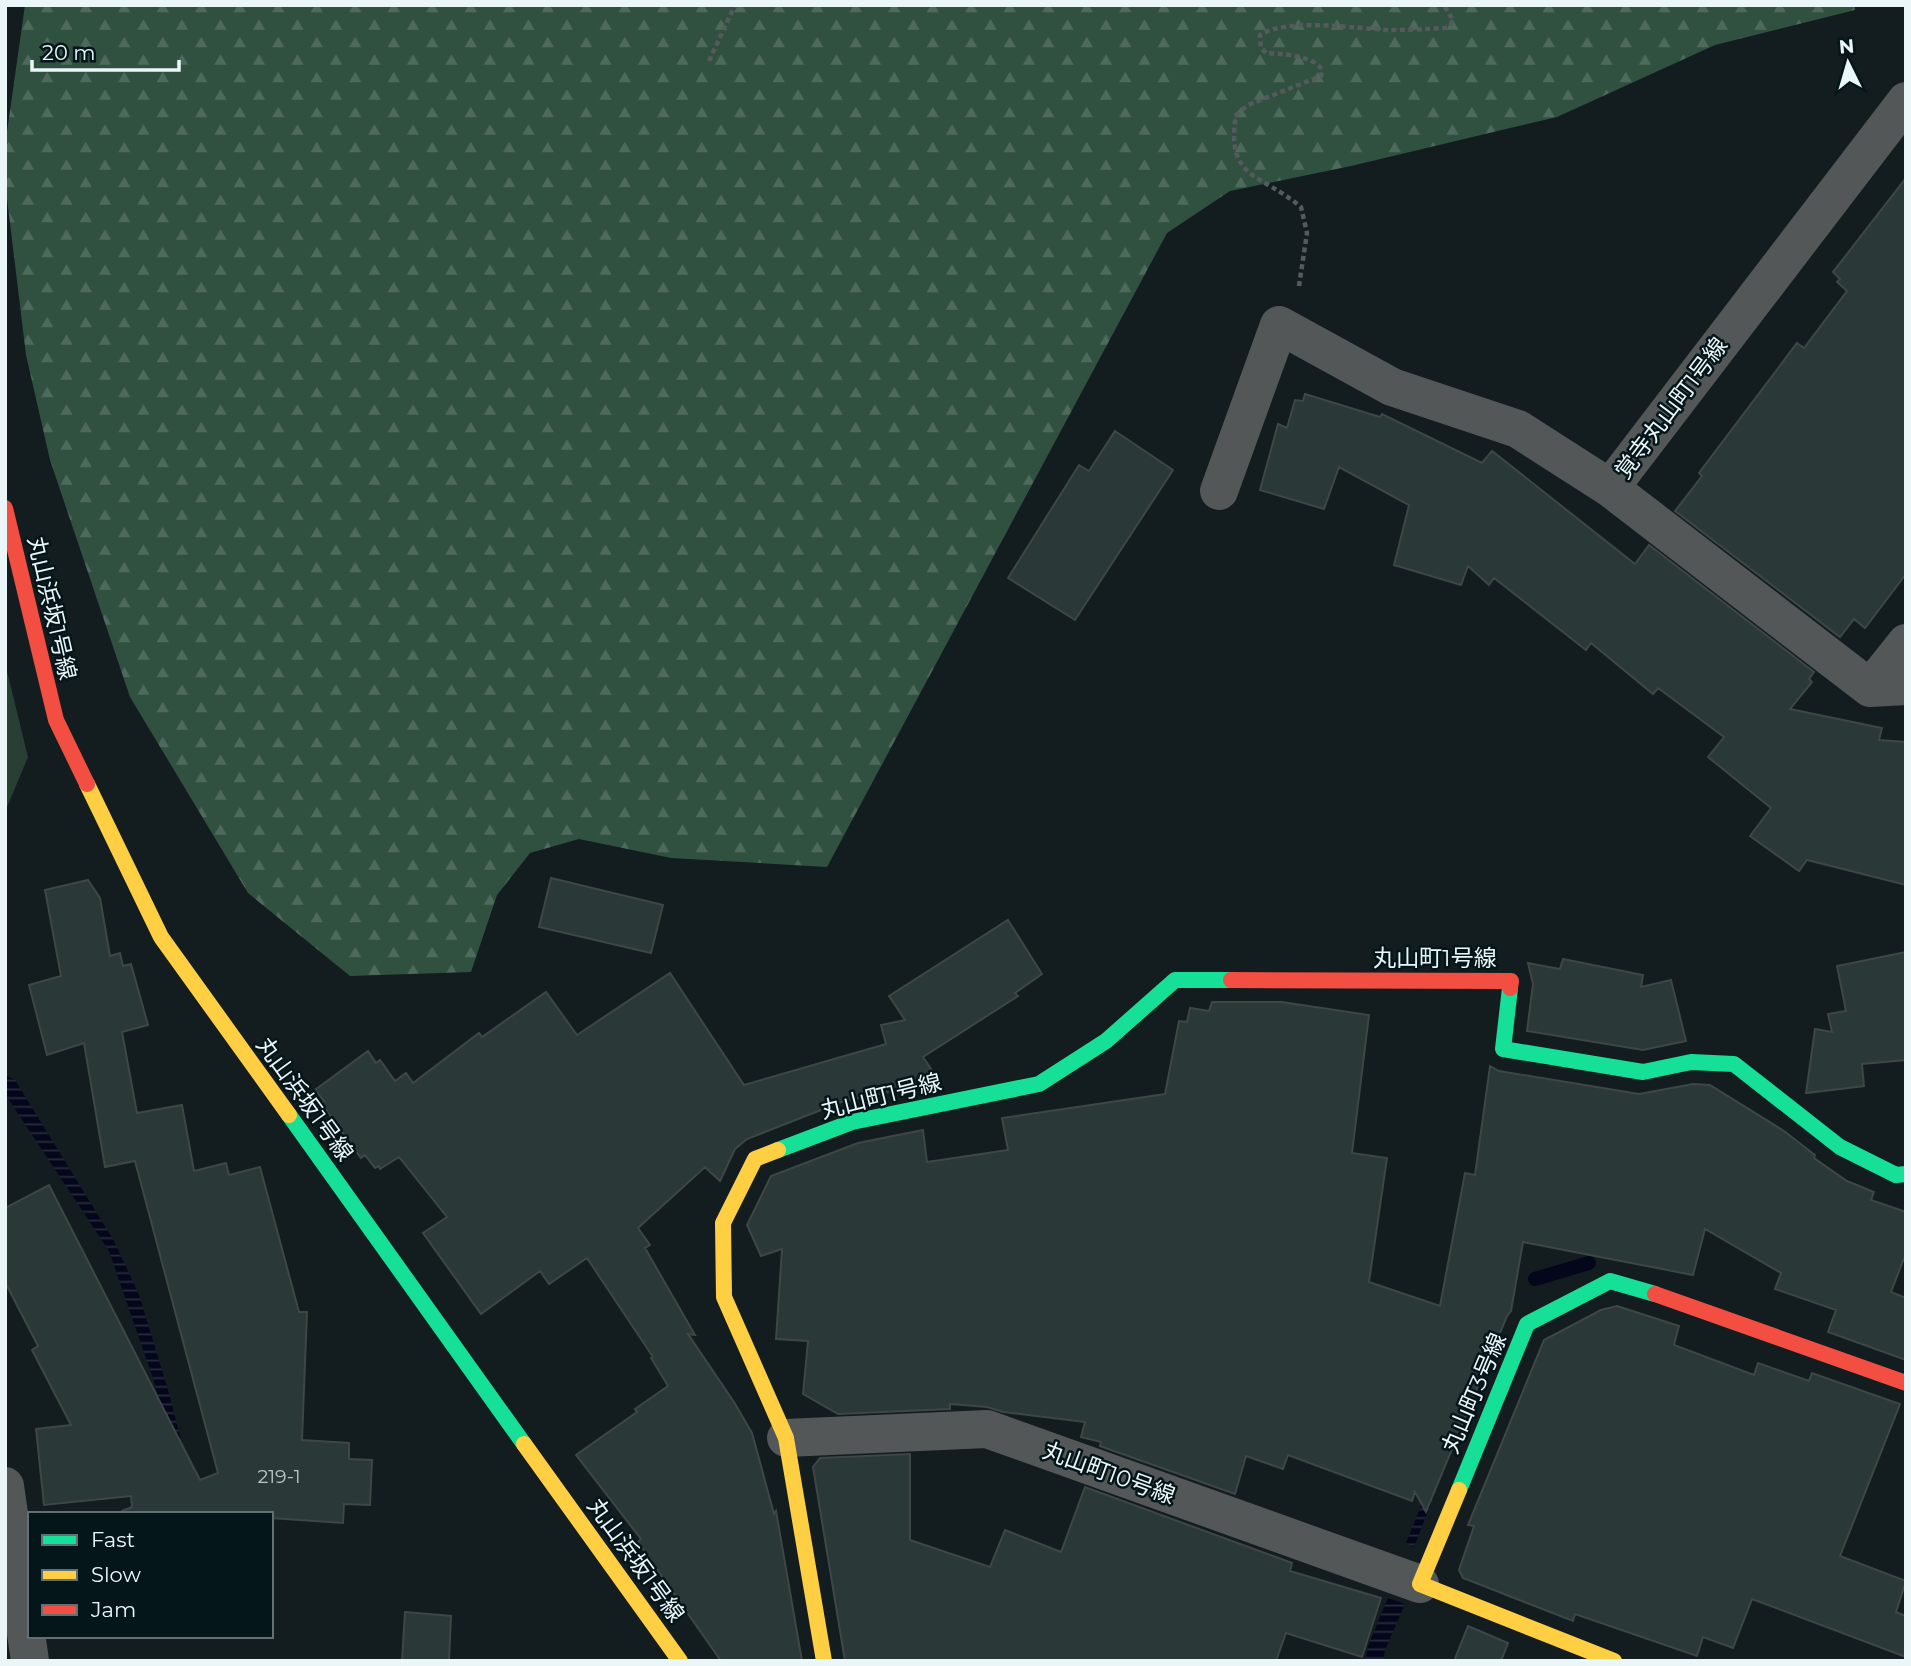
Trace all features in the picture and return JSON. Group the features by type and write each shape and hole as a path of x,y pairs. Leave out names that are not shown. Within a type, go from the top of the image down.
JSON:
{"street":[{"name":"覚寺丸山町1号線","path":"1906,101 1610,488 1888,687 1906,643"},
{"path":"1219,491 1279,325 1392,387 1518,429 1610,488"},
{"name":"丸山浜坂1号線","path":"5,508 56,720 161,937 680,1661"},
{"name":"丸山町1号線","path":"824,1661 786,1438 724,1297 723,1223 755,1159 852,1122 1039,1084 1106,1041 1175,980 1511,981 1503,1049 1643,1072 1691,1062 1734,1064 1840,1146 1896,1175 1906,1174"},
{"name":"丸山町3号線","path":"1420,1584 1527,1324 1610,1281 1649,1292 1906,1383"},
{"name":"丸山町10号線","path":"786,1438 987,1429 1420,1584"},
{"path":"5,1486 30,1661"},
{"path":"1420,1584 1614,1661"}],"path":[{"path":"709,61 735,5"},
{"path":"1293,332 1307,233 1301,208 1245,170 1237,161 1233,133 1236,115 1248,105 1321,76 1322,70 1310,60 1266,53 1261,48 1259,36 1275,28 1445,28 1450,26 1452,20 1444,5"}],"green space":[{"path":"25,5 1854,5 1855,10 1715,45 1557,117 1351,166 1230,191 1167,233 827,867 671,858 579,839 530,853 497,895 471,972 350,976 248,893 130,697 50,460 26,355 5,182 5,146"},
{"path":"5,663 28,757 5,812"}],"water":[{"path":"5,1075 15,1080 114,1241 139,1295 168,1390 196,1498 184,1500 154,1381 109,1251 5,1094"},
{"path":"1492,1330 1498,1332 1414,1547 1406,1543"},
{"path":"1388,1598 1405,1604 1383,1661 1365,1661 1368,1646"}],"building":[{"path":"1906,178 1906,574 1865,628 1854,619 1840,637 1675,511 1702,476 1699,473 1797,343 1804,348 1847,291 1837,282 1840,279 1833,272"},
{"path":"1305,394 1380,417 1382,414 1482,463 1492,451 1635,564 1649,545 1814,672 1809,679 1812,682 1790,709 1882,728 1879,740 1906,742 1906,885 1807,860 1799,871 1750,836 1771,808 1708,757 1724,737 1658,688 1653,694 1591,643 1586,650 1494,578 1489,585 1468,566 1461,585 1394,565 1409,505 1339,467 1324,509 1260,490 1278,424 1287,428 1295,400 1303,401"},
{"path":"1115,431 1173,470 1075,620 1008,578 1079,465 1089,471"},
{"path":"551,878 663,905 651,953 539,927"},
{"path":"88,880 100,898 110,956 120,953 123,966 131,964 148,1025 122,1032 137,1113 182,1105 194,1171 226,1163 229,1175 260,1167 299,1312 307,1312 302,1440 349,1443 349,1459 372,1460 370,1505 344,1504 343,1523 273,1518 273,1512 122,1512 132,1507 131,1496 44,1505 36,1429 71,1425 32,1350 38,1346 5,1282 5,1208 49,1185 200,1480 218,1473 135,1161 105,1167 84,1043 47,1055 29,985 61,976 45,890"},
{"path":"1008,920 1042,974 1015,993 1018,996 923,1057 940,1082 844,1101 747,1139 735,1149 720,1181 705,1167 638,1228 650,1245 645,1248 695,1335 688,1334 752,1433 774,1514 776,1511 802,1661 721,1661 638,1542 641,1539 576,1455 637,1412 635,1409 668,1386 651,1358 653,1357 587,1258 549,1284 540,1271 481,1314 423,1233 447,1217 399,1157 380,1169 379,1166 375,1168 365,1155 361,1158 321,1103 324,1101 315,1090 368,1051 376,1063 380,1060 395,1081 406,1073 413,1083 479,1033 482,1037 546,992 577,1035 670,973 744,1085 886,1044 881,1025 905,1020 889,996"},
{"path":"1906,952 1906,1060 1862,1064 1864,1086 1806,1093 1815,1029 1832,1032 1828,1014 1846,1011 1837,966"},
{"path":"1563,959 1643,975 1641,987 1671,980 1686,1041 1643,1050 1527,1031 1533,984 1528,963 1560,969"},
{"path":"1212,1002 1282,1002 1369,1015 1352,1153 1387,1158 1369,1282 1440,1306 1465,1173 1475,1175 1490,1066 1499,1071 1639,1094 1693,1084 1710,1085 1784,1131 1815,1155 1814,1158 1847,1181 1874,1192 1871,1200 1906,1212 1906,1253 1891,1292 1906,1298 1906,1360 1828,1332 1836,1310 1775,1289 1781,1273 1705,1229 1693,1275 1523,1242 1511,1311 1426,1512 1415,1492 1412,1501 1288,1455 1283,1469 1246,1456 1235,1494 1100,1446 1101,1442 1081,1437 1085,1422 950,1404 950,1409 838,1414 803,1394 808,1341 776,1339 782,1249 761,1256 747,1225 771,1176 858,1143 923,1130 927,1162 1008,1150 1002,1118 1165,1094 1179,1021 1187,1022 1190,1008 1209,1011"},
{"path":"1617,1306 1679,1326 1674,1345 1754,1375 1758,1363 1809,1381 1812,1373 1900,1404 1840,1556 1906,1581 1896,1612 1906,1616 1906,1657 1752,1599 1733,1648 1703,1637 1697,1656 1575,1614 1573,1621 1463,1578 1459,1570 1474,1526 1468,1525 1544,1340 1601,1310"},
{"path":"910,1454 910,1540 990,1567 1005,1530 1061,1552 1085,1487 1292,1563 1290,1571 1381,1598 1362,1657 1286,1633 1276,1661 845,1661 813,1467 820,1458"},
{"path":"405,1612 451,1616 449,1661 402,1661"},
{"path":"1468,1626 1508,1643 1501,1661 1454,1661"}],"waterway":[{"path":"1535,1279 1589,1263"}],"traffic: fast":[{"path":"778,1150 852,1122 1039,1084 1106,1041 1175,980 1231,980"},
{"path":"1510,988 1503,1049 1643,1072 1691,1062 1734,1064 1840,1147 1896,1175 1906,1174"},
{"path":"289,1115 524,1444"},
{"path":"1459,1490 1527,1324 1610,1281 1655,1294"}],"traffic: slow":[{"path":"87,784 161,937 289,1115"},
{"path":"778,1150 755,1159 723,1223 724,1297 786,1438 824,1661"},
{"path":"524,1444 680,1661"},
{"path":"1459,1490 1420,1584 1614,1661"}],"traffic: jam":[{"path":"5,508 56,720 87,784"},
{"path":"1231,980 1511,981 1510,988"},
{"path":"1655,1294 1906,1383"}]}
